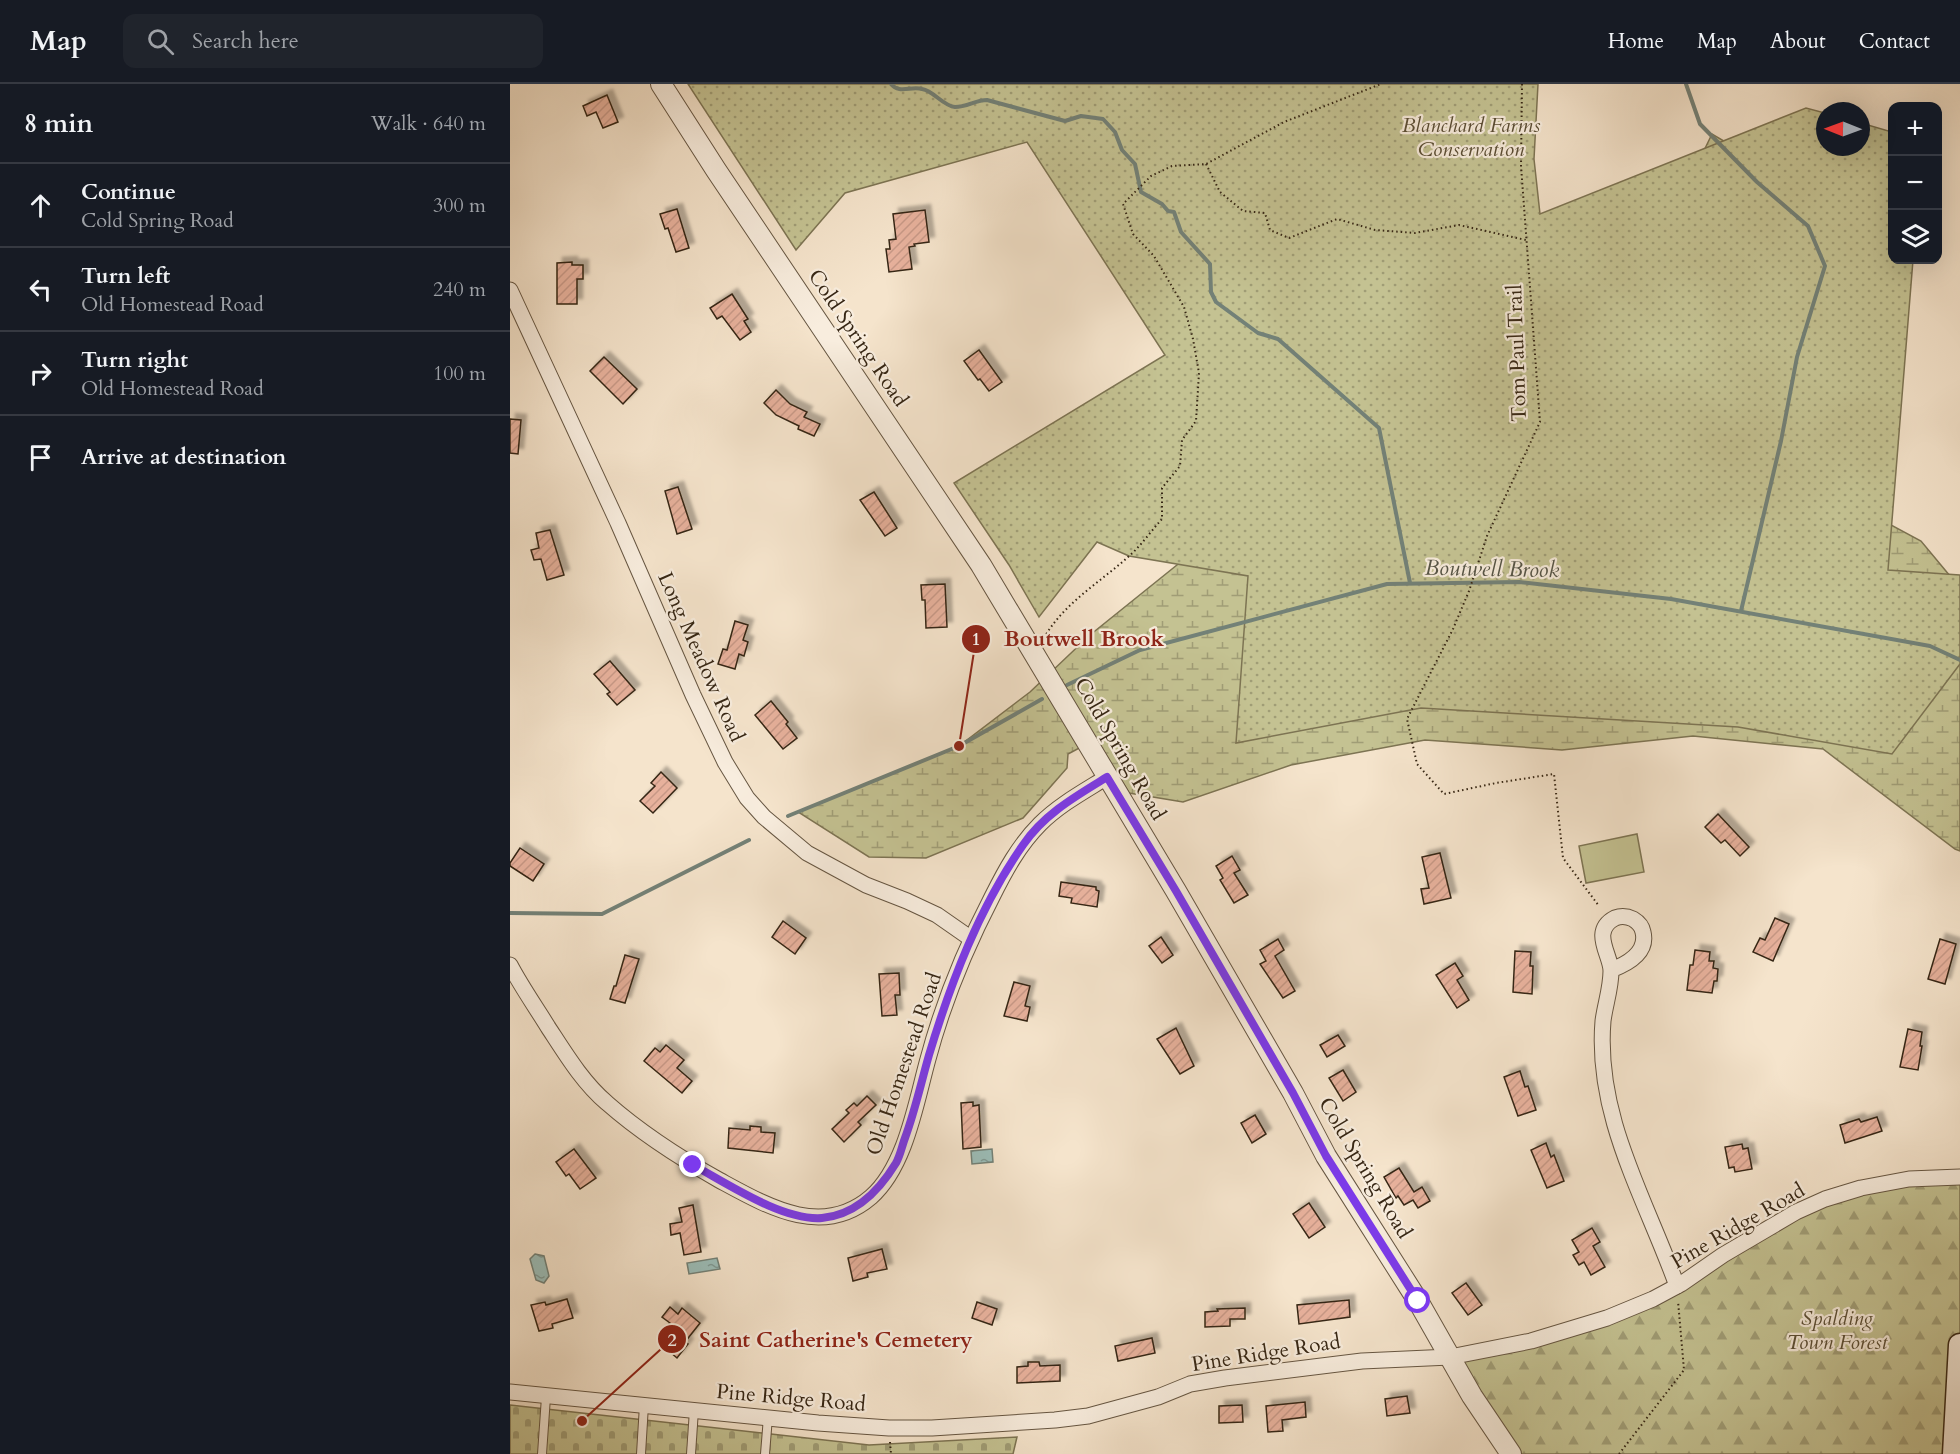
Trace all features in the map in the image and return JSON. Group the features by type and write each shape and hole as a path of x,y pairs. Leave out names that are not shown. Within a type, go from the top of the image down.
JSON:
{"main road":[{"path":"1954,1454 1960,1345"}],"street":[{"name":"Cold Spring Road","path":"661,84 716,170 981,565 1176,891 1293,1093 1326,1156 1418,1301 1472,1396 1511,1454"},
{"name":"Long Meadow Road","path":"510,290 613,513 693,695 725,762 747,798 765,817 807,852 866,885 937,915 970,938"},
{"name":"Old Homestead Road","path":"510,965 573,1065 605,1102 656,1141 724,1182 790,1214 823,1218 838,1215 872,1196 897,1162 944,1008 970,938 1005,871 1024,842 1039,825 1060,806 1107,777"},
{"path":"1611,970 1602,1038 1609,1100 1635,1186 1663,1245 1677,1286"},
{"name":"Pine Ridge Road","path":"510,1392 889,1428 932,1428 1088,1416 1158,1397 1190,1384 1225,1378 1362,1360 1450,1357 1521,1344 1576,1328 1644,1302 1677,1286 1796,1212 1826,1199 1861,1188 1909,1179 1960,1177"}],"lane":[{"path":"542,1454 546,1397"},
{"path":"640,1454 644,1405"},
{"path":"690,1454 694,1410"},
{"path":"765,1454 768,1417"}],"path":[{"path":"1036,654 1052,624 1101,578 1129,556 1162,519 1162,488 1180,466 1182,440 1196,421 1198,373 1193,339 1184,307 1154,256 1133,234 1123,204 1151,177 1172,166 1206,164 1284,122 1381,84"},
{"name":"Tom Paul Trail","path":"1522,84 1521,166 1540,422 1487,536 1469,591 1453,629 1407,719 1417,764 1444,794 1554,774 1563,858 1599,906"},
{"path":"1206,164 1220,192 1244,211 1265,213 1270,230 1289,238 1337,219 1375,230 1415,233 1459,225 1526,240"},
{"path":"1619,1454 1684,1370 1677,1286"}],"green space":[{"name":"Blanchard Farms Conservation","path":"688,84 1538,84 1534,159 1540,214 1806,108 1816,111 1816,156 1870,156 1870,126 1888,131 1888,264 1913,264 1888,570 1960,575 1960,664 1892,754 1738,727 1421,708 1236,743 1248,576 1129,556 1097,542 1039,617 1009,565 954,483 1165,355 1027,142 845,193 796,250"},
{"path":"1098,84 1298,296 1697,165 1712,134 1770,168 1863,510 1921,541 1960,588 1960,851 1823,749 1693,736 1562,750 1425,740 1291,765 1183,802 1129,793 1096,739 1068,754 1067,768 1023,818 926,858 869,857 798,812 959,746 1030,692 1090,635 1203,544 1244,493"},
{"path":"1637,834 1644,872 1586,883 1579,846"},
{"name":"Spalding Town Forest","path":"1960,1177 1960,1345 1952,1454 1511,1454 1450,1357 1653,1299 1826,1199"},
{"path":"510,1405 869,1445 1017,1437 1013,1454 510,1454"}],"water":[{"path":"992,1149 993,1162 972,1164 971,1151"},
{"path":"535,1254 544,1256 549,1276 544,1283 536,1280 530,1259"},
{"path":"717,1258 720,1269 689,1274 687,1263"}],"building":[{"path":"607,95 618,122 603,128 596,112 587,116 583,106"},
{"path":"677,209 689,248 676,252 668,228 665,229 660,214"},
{"path":"925,210 929,242 909,247 912,269 889,272 886,249 890,249 889,240 896,239 893,214"},
{"path":"572,262 572,265 583,265 583,279 577,279 577,304 557,304 557,263"},
{"path":"732,294 748,319 744,321 751,332 740,340 722,316 717,319 710,308"},
{"path":"979,350 1002,382 989,391 964,361"},
{"path":"604,357 637,389 623,404 590,371"},
{"path":"776,390 790,404 807,412 804,417 820,424 814,436 776,415 764,403"},
{"path":"510,419 521,420 518,454 510,453"},
{"path":"678,487 692,529 677,534 665,491"},
{"path":"874,492 897,528 885,536 860,500"},
{"path":"550,530 564,575 547,580 541,559 534,560 531,550 539,548 536,533"},
{"path":"945,584 947,627 926,628 925,600 922,600 921,585"},
{"path":"735,621 748,625 743,640 748,642 744,656 739,654 735,669 718,664 723,649 727,650"},
{"path":"610,661 635,690 617,705 607,694 610,692 594,674"},
{"path":"771,701 788,722 786,724 797,738 783,749 755,715"},
{"path":"661,772 677,788 653,813 640,801 655,786 651,783"},
{"path":"1718,814 1749,847 1740,856 1725,840 1721,843 1705,827"},
{"path":"520,848 544,864 533,881 510,866"},
{"path":"1440,853 1451,898 1424,904 1421,889 1429,888 1422,857"},
{"path":"1232,856 1240,870 1234,873 1248,895 1234,903 1220,880 1223,878 1216,866"},
{"path":"1061,882 1096,887 1099,891 1097,907 1071,903 1072,898 1059,896"},
{"path":"1775,918 1789,924 1773,961 1753,952 1760,938 1765,940"},
{"path":"783,921 806,938 795,954 772,937"},
{"path":"1161,937 1173,955 1162,963 1149,946"},
{"path":"1278,939 1284,950 1275,956 1295,991 1283,998 1260,964 1266,961 1260,950"},
{"path":"1940,939 1956,944 1945,984 1928,979"},
{"path":"1695,950 1710,952 1709,961 1714,961 1713,968 1718,969 1717,981 1714,981 1712,993 1687,990 1690,965 1693,965"},
{"path":"1515,951 1531,952 1532,994 1513,992"},
{"path":"625,955 639,959 625,1003 610,999"},
{"path":"1455,963 1463,976 1457,980 1469,1000 1457,1008 1436,975"},
{"path":"899,973 900,995 895,995 897,1015 882,1016 879,974"},
{"path":"1014,982 1030,986 1025,1006 1030,1007 1027,1021 1004,1016"},
{"path":"1176,1028 1194,1066 1180,1074 1157,1039"},
{"path":"1908,1029 1922,1032 1918,1070 1900,1067"},
{"path":"1338,1035 1345,1046 1327,1057 1320,1045"},
{"path":"666,1045 684,1060 677,1068 692,1081 682,1093 644,1061 655,1048 660,1052"},
{"path":"1343,1070 1356,1092 1343,1101 1329,1078"},
{"path":"1520,1071 1536,1110 1518,1116 1504,1077"},
{"path":"867,1096 876,1105 858,1122 861,1125 844,1142 832,1129 849,1113 846,1110 854,1103 857,1106"},
{"path":"973,1102 973,1106 979,1105 981,1147 963,1149 961,1103"},
{"path":"1255,1115 1266,1134 1252,1143 1241,1123"},
{"path":"1877,1117 1882,1131 1845,1143 1840,1125 1859,1119 1861,1122"},
{"path":"750,1126 761,1127 761,1132 775,1133 773,1153 728,1148 729,1128 750,1130"},
{"path":"1546,1143 1551,1157 1554,1155 1564,1181 1547,1188 1531,1150"},
{"path":"1742,1144 1743,1149 1748,1148 1752,1169 1735,1172 1734,1167 1729,1168 1725,1147"},
{"path":"574,1149 596,1178 580,1189 569,1174 566,1176 556,1162"},
{"path":"1399,1168 1414,1192 1422,1187 1430,1201 1418,1208 1413,1200 1404,1205 1398,1196 1396,1198 1384,1177"},
{"path":"1309,1203 1325,1227 1309,1238 1293,1214"},
{"path":"693,1205 701,1252 684,1255 680,1233 671,1235 670,1224 682,1222 679,1208"},
{"path":"1592,1228 1600,1242 1593,1246 1605,1267 1591,1275 1584,1262 1579,1265 1573,1255 1579,1252 1572,1240"},
{"path":"882,1249 887,1269 867,1273 868,1277 853,1281 848,1258"},
{"path":"1466,1283 1482,1305 1468,1315 1452,1293"},
{"path":"567,1299 573,1318 552,1324 553,1328 539,1331 531,1305 545,1302 546,1305"},
{"path":"1349,1300 1350,1317 1299,1324 1297,1305"},
{"path":"977,1302 997,1309 992,1325 972,1318"},
{"path":"670,1307 678,1314 682,1308 700,1323 685,1342 688,1344 677,1358 663,1346 668,1340 660,1334 670,1323 662,1317"},
{"path":"1245,1308 1245,1319 1230,1319 1230,1326 1205,1327 1205,1312"},
{"path":"1152,1338 1155,1353 1118,1361 1115,1346"},
{"path":"1028,1362 1039,1362 1040,1366 1060,1365 1060,1381 1017,1383 1017,1367 1028,1366"},
{"path":"1407,1396 1410,1413 1387,1416 1385,1399"},
{"path":"1305,1402 1306,1417 1282,1420 1283,1431 1268,1432 1266,1406"},
{"path":"1242,1405 1243,1422 1219,1423 1219,1406"}],"waterway":[{"path":"891,84 898,89 926,90 946,104 955,107 987,100 1065,121 1081,116 1103,119 1115,132 1122,150 1135,164 1141,192 1162,204 1168,211 1174,212 1181,232 1210,264 1211,292 1216,302 1258,333 1278,339 1379,428 1410,583"},
{"path":"1686,84 1700,124 1757,182 1808,226 1825,266 1797,357 1781,441 1741,611"},
{"name":"Boutwell Brook","path":"1067,685 1140,650 1387,584 1519,582 1671,599 1930,646 1960,660"},
{"name":"Boutwell Brook","path":"788,816 959,746 1042,699"},
{"name":"Boutwell Brook","path":"510,913 602,914 749,840"}],"place":[{"name":"Boutwell Brook","path":"959,746"},
{"name":"Saint Catherine's Cemetery","path":"582,1421"}],"route":[{"path":"693,1165 790,1214 823,1218 838,1215 872,1196 897,1162 944,1008 970,938 1005,871 1024,842 1039,825 1060,806 1107,777 1293,1093 1326,1156 1418,1301"}]}
